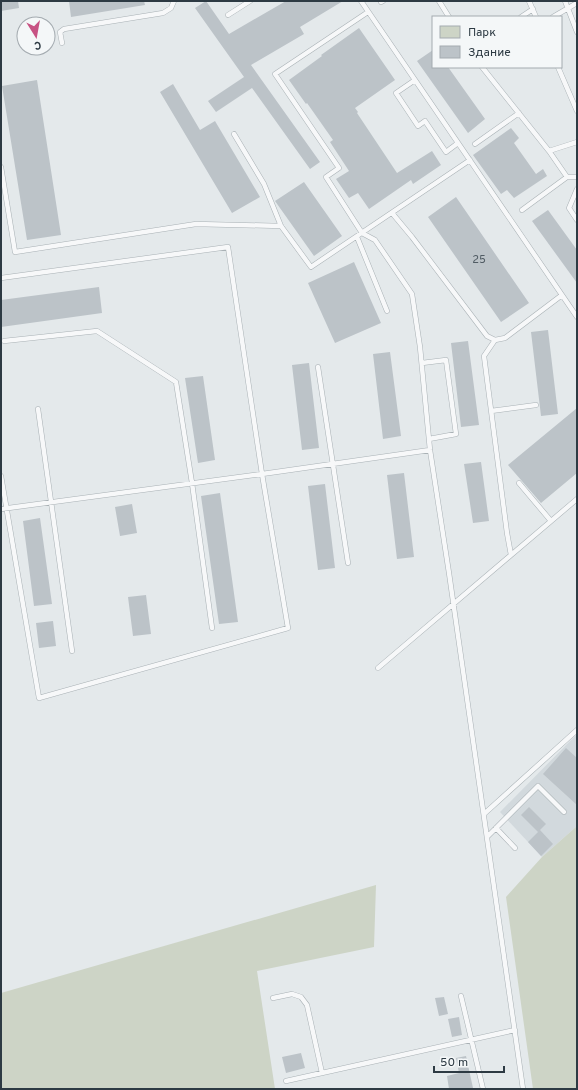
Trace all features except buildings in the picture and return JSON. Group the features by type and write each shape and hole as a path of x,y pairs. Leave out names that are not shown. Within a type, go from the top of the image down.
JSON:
{"lane":[{"path":"62,43 60,32 64,29 162,13 171,8 174,1"},
{"path":"228,15 250,1"},
{"path":"361,1 577,317"},
{"path":"439,1 447,16"},
{"path":"529,1 536,16"},
{"path":"565,1 577,32"},
{"path":"555,16 577,3"},
{"path":"522,16 533,9"},
{"path":"368,12 275,74 339,168 326,177 362,233 375,240 412,294 422,363 430,450 454,604 524,1089"},
{"path":"483,68 568,177"},
{"path":"558,68 577,112"},
{"path":"415,80 396,93 418,126 425,121 446,152 458,143"},
{"path":"476,144 519,113"},
{"path":"234,134 264,184 281,226 311,267 470,160"},
{"path":"549,151 577,142"},
{"path":"1,167 15,252 196,224 281,226"},
{"path":"522,210 568,177 577,177"},
{"path":"577,189 569,208 577,220"},
{"path":"392,213 487,336 495,340 505,338 562,295"},
{"path":"357,237 387,311"},
{"path":"1,278 228,247 262,474 288,628 39,698 1,476"},
{"path":"4,341 97,331 176,382 192,483 212,628"},
{"path":"495,340 484,356 511,555"},
{"path":"422,363 446,360 456,434 429,439"},
{"path":"318,367 348,563"},
{"path":"491,411 536,405"},
{"path":"38,409 72,651"},
{"path":"1,509 430,450"},
{"path":"519,483 551,521"},
{"path":"378,668 577,500"},
{"path":"484,814 577,730"},
{"path":"487,837 538,786 564,812"},
{"path":"496,828 515,848"},
{"path":"273,998 292,994 301,997 307,1005 322,1073"},
{"path":"461,996 483,1089"},
{"path":"286,1081 515,1030"}],"shaded area":[{"path":"577,734 577,826 542,857 500,812"}],"green space":[{"path":"577,826 577,1089 533,1089 506,897 542,857"},
{"path":"376,885 374,947 257,971 275,1089 1,1089 1,993"}]}
